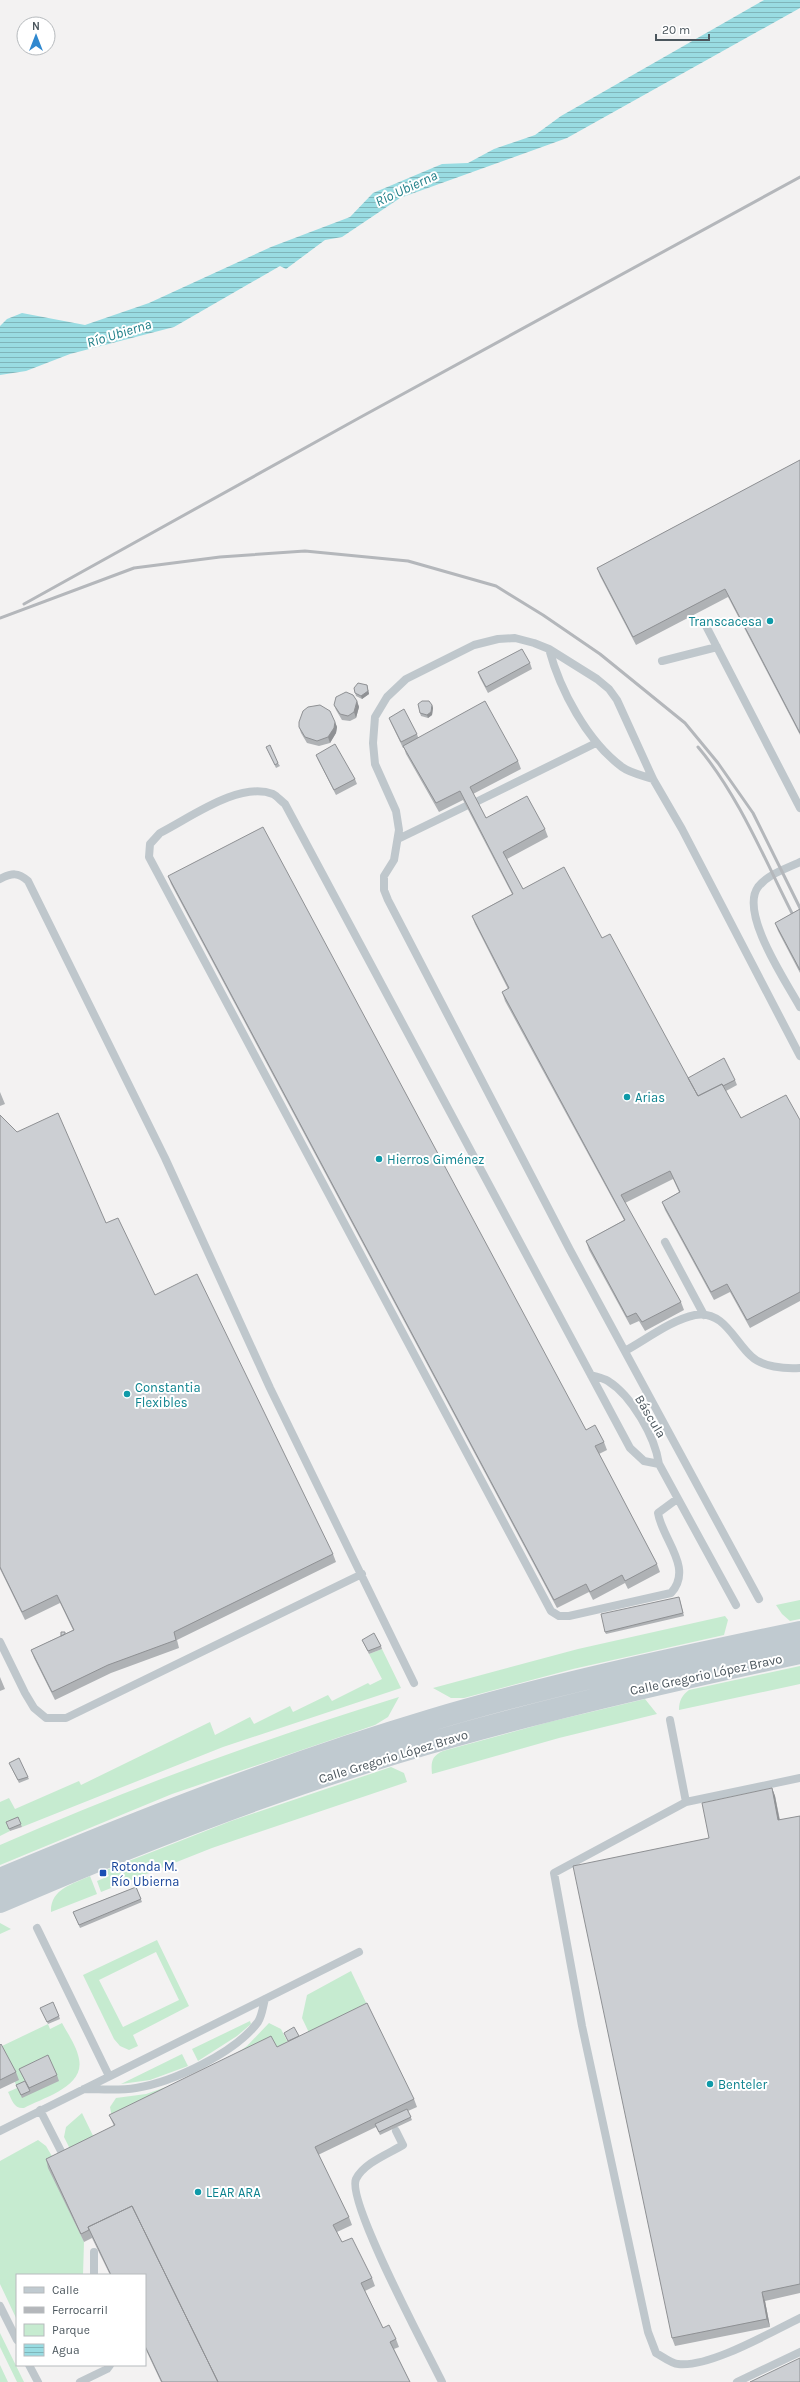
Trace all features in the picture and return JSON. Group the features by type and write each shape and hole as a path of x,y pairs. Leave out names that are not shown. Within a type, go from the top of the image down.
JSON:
{"main road":[{"name":"Calle Gregorio López Bravo","path":"0,1879 184,1804 277,1770 429,1721 600,1675 800,1632"},
{"name":"Calle Gregorio López Bravo","path":"0,1902 82,1866 229,1810 411,1749 636,1689 800,1653"}],"lane":[{"path":"706,626 800,808"},
{"path":"759,1599 570,1250 388,900 384,876 394,860 398,839 396,811 375,764 373,743 375,717 387,697 406,679 474,644 498,639 515,638 548,649 597,679 609,689 620,706 653,780 682,829 800,1056"},
{"path":"662,661 717,647"},
{"path":"548,649 554,669 587,731 596,743 623,768 653,780"},
{"path":"476,802 596,743"},
{"path":"659,1464 644,1461 630,1448 284,804 274,795 259,791 236,794 160,833 150,844 149,857 551,1611 559,1616 569,1616 671,1593 676,1586 680,1570 678,1561 660,1524 658,1513 677,1499"},
{"path":"398,839 466,806"},
{"path":"800,862 763,882 757,888 754,903 762,938 800,1007"},
{"path":"0,879 11,874 20,874 28,881 164,1158 270,1388 414,1683"},
{"path":"665,1242 704,1315"},
{"path":"625,1351 681,1320 704,1315 722,1321 751,1357 769,1365 800,1368"},
{"name":"Báscula","path":"591,1374 607,1380 632,1403 657,1450 659,1464 677,1499 736,1605"},
{"path":"0,1642 34,1708 46,1718 66,1718 362,1574"},
{"path":"670,1720 686,1794 686,1802"},
{"path":"800,1778 686,1802 554,1874 582,2026 648,2332 656,2353 678,2364 700,2362 733,2350 800,2318"},
{"path":"37,1928 109,2076"},
{"path":"0,2131 359,1952"},
{"path":"83,2089 136,2088 161,2082 196,2068 231,2045 254,2027 259,2020 265,1999"},
{"path":"40,2110 64,2157"},
{"path":"396,2131 402,2145 366,2167 356,2179 355,2191 361,2212 381,2257 442,2382"},
{"path":"94,2252 94,2274"},
{"path":"0,2306 16,2338"},
{"path":"737,2382 800,2352"},
{"path":"30,2366 38,2382"},
{"path":"80,2382 107,2369 109,2366"}],"green space":[{"path":"800,1600 800,1619 790,1621 782,1614 776,1605"},
{"path":"725,1616 728,1620 724,1635 573,1669 464,1698 451,1698 433,1688 578,1649"},
{"path":"382,1649 401,1688 223,1747 22,1827 19,1820 8,1824 10,1831 0,1836 0,1802 9,1798 15,1809 79,1781 81,1785 210,1722 215,1735 250,1717 254,1724 290,1706 293,1712 328,1695 332,1701 368,1683 370,1685 382,1679 369,1654"},
{"path":"800,1666 800,1684 679,1710 681,1698 689,1690"},
{"path":"399,1697 388,1717 375,1725 172,1794 0,1865 0,1845 49,1824 197,1765"},
{"path":"645,1699 657,1714 559,1738 432,1774 433,1760 436,1755 443,1751 549,1722"},
{"path":"391,1767 404,1773 407,1782 212,1848 101,1892 97,1881 109,1876 106,1870 231,1821"},
{"path":"90,1876 97,1894 51,1912 54,1898 58,1893 64,1888"},
{"path":"0,1923 11,1929 0,1934"},
{"path":"157,1940 189,2006 133,2035 138,2046 129,2050 120,2046 114,2039 83,1975","holes":["156,1952 179,2000 123,2027 99,1980"]},
{"path":"351,1971 370,2011 312,2039 302,2018 307,1995"},
{"path":"250,2021 251,2024 237,2036 198,2061 192,2049"},
{"path":"62,2023 78,2054 79,2069 75,2077 69,2084 51,2095 24,2108 18,2107 8,2092 17,2088 2,2046 48,2024 50,2029"},
{"path":"269,2023 281,2029 291,2049 232,2057 247,2046"},
{"path":"182,2054 188,2066 150,2080 121,2084"},
{"path":"166,2087 168,2091 112,2118 110,2107 116,2098 146,2094"},
{"path":"82,2113 97,2144 73,2155 64,2137 66,2127"},
{"path":"38,2140 46,2146 56,2163 49,2168 84,2242 83,2274 16,2274 16,2318 0,2284 0,2161"},
{"path":"0,2333 24,2382 17,2382 0,2347"},
{"path":"0,2365 8,2382 0,2382"}],"water":[{"name":"Río Ubierna","path":"764,0 800,0 800,8 567,138 400,198 342,237 325,240 286,269 280,266 174,327 70,354 26,371 0,375 0,326 7,319 22,313 85,325 149,303 271,247 350,217 373,193 442,164 468,163 494,149 535,135 561,116"}],"building":[{"name":"Transcacesa","path":"800,460 800,733 725,589 633,637 597,568"},
{"path":"522,649 530,663 486,687 478,672"},
{"path":"358,683 367,685 368,691 361,696 355,693 354,688"},
{"path":"346,692 353,695 357,701 354,712 348,716 340,714 334,705 336,697"},
{"path":"422,701 429,701 432,705 431,712 427,715 420,713 418,704"},
{"name":"Arias","path":"485,701 518,761 470,787 486,818 527,796 545,829 503,852 523,889 564,867 602,938 610,934 698,1096 722,1084 741,1118 786,1095 800,1120 800,1292 747,1320 727,1284 711,1292 662,1202 680,1192 670,1171 621,1195 681,1302 642,1322 636,1313 627,1317 586,1241 625,1220 502,992 509,988 472,916 513,894 460,791 436,803 403,746"},
{"path":"320,705 330,711 335,722 334,728 328,737 317,741 305,737 299,727 299,722 303,711 308,707"},
{"path":"404,709 417,734 401,742 389,718"},
{"path":"335,744 355,779 334,790 316,755"},
{"path":"270,745 278,763 275,765 266,747"},
{"name":"Hierros Giménez","path":"263,827 586,1430 595,1425 604,1442 595,1446 657,1564 625,1581 622,1575 590,1592 586,1584 554,1600 168,876"},
{"path":"800,909 800,970 775,923"},
{"path":"724,1058 735,1080 723,1086 722,1084 698,1096 688,1078"},
{"name":"Constantia Flexibles","path":"58,1113 106,1223 118,1218 155,1295 197,1274 333,1554 174,1632 176,1640 108,1665 52,1692 31,1650 74,1630 57,1595 22,1612 0,1567 0,1115 17,1132"},
{"path":"679,1597 683,1613 605,1632 601,1614"},
{"path":"61,1632 65,1632 65,1634 61,1636"},
{"path":"374,1633 381,1646 368,1651 362,1640"},
{"path":"19,1758 28,1777 18,1780 9,1763"},
{"name":"Benteler","path":"772,1788 778,1820 800,1816 800,2284 762,2292 767,2319 672,2338 573,1866 709,1838 702,1803"},
{"path":"18,1817 21,1824 9,1829 6,1822"},
{"path":"136,1887 141,1899 79,1925 73,1912"},
{"path":"53,2002 59,2016 47,2022 40,2008"},
{"name":"LEAR ARA","path":"367,2003 414,2099 315,2147 349,2217 333,2225 342,2242 352,2238 372,2278 361,2283 383,2328 389,2325 396,2339 390,2342 410,2382 218,2382 132,2206 88,2227 89,2230 81,2234 46,2159 115,2125 109,2115 271,2036 277,2047"},
{"path":"294,2027 299,2036 288,2041 284,2033"},
{"path":"1,2044 16,2072 0,2080 0,2045"},
{"path":"48,2055 57,2075 29,2088 19,2069"},
{"path":"25,2081 30,2091 21,2095 16,2085"},
{"path":"407,2109 411,2117 379,2132 375,2124"},
{"path":"132,2206 218,2382 162,2382 146,2348 146,2274 111,2274 88,2227"},
{"path":"800,2358 800,2382 750,2382"}],"railway":[{"path":"24,604 359,418 800,177"},
{"path":"0,618 134,568 220,557 305,551 408,561 496,586 543,615 600,654 685,723 718,763 753,813 800,908"},
{"path":"698,747 713,766 740,809 796,921"}],"place":[{"name":"Transcacesa","path":"770,621"},
{"name":"Arias","path":"627,1097"},
{"name":"Hierros Giménez","path":"379,1159"},
{"name":"Constantia Flexibles","path":"127,1394"},
{"name":"Rotonda M. Río Ubierna","path":"103,1873"},
{"name":"Benteler","path":"710,2084"},
{"name":"LEAR ARA","path":"198,2192"}]}
